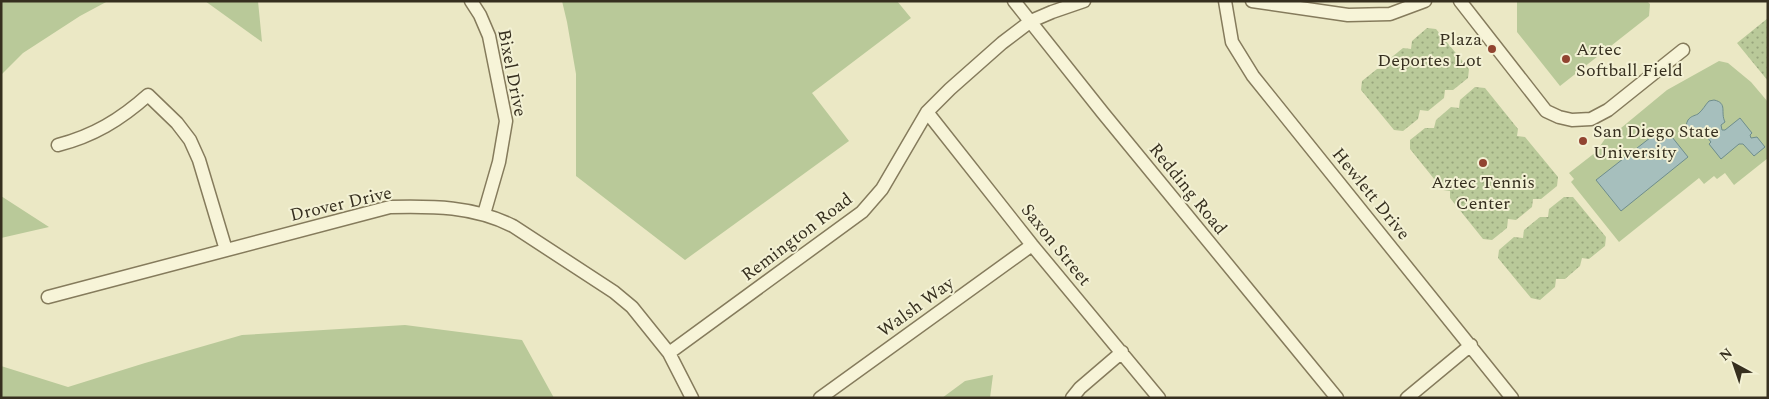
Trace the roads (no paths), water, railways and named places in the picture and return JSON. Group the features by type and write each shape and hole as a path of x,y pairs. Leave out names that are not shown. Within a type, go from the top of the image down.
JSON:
{"street":[{"name":"Bixel Drive","path":"471,1 480,15 489,36 506,121 499,162 484,214"},
{"name":"Redding Road","path":"1014,1 1103,113 1337,398"},
{"name":"Remington Road","path":"668,353 862,212 882,189 926,112 974,67 1031,21 1084,1"},
{"name":"Hewlett Drive","path":"1225,1 1232,42 1253,76 1512,398"},
{"path":"1252,1 1348,15 1390,14 1425,1"},
{"path":"1460,1 1546,111 1572,120 1591,120 1608,110 1683,50"},
{"path":"58,145 80,139 104,128 148,96 177,123 190,140 199,160 226,250"},
{"name":"Saxon Street","path":"926,112 1032,245 1159,398"},
{"name":"Drover Drive","path":"48,297 390,207 438,206 484,214 513,226 614,292 632,307 668,353 692,398"},
{"name":"Walsh Way","path":"820,398 1032,245"},
{"path":"1408,398 1471,345"},
{"path":"1072,398 1080,388 1122,352"}],"water":[{"path":"1714,100 1721,103 1722,106 1725,122 1721,125 1722,130 1725,130 1740,118 1752,133 1750,135 1751,138 1757,137 1765,147 1754,156 1743,144 1739,144 1721,159 1709,144 1711,142 1707,137 1695,136 1688,132 1686,125 1688,120 1698,114 1709,101"},
{"path":"1664,127 1688,157 1621,211 1596,180"}],"place":[{"name":"Plaza Deportes Lot","path":"1492,49"},
{"name":"Aztec Softball Field","path":"1566,59"},
{"name":"San Diego State University","path":"1583,141"},
{"name":"Aztec Tennis Center","path":"1483,163"}]}
